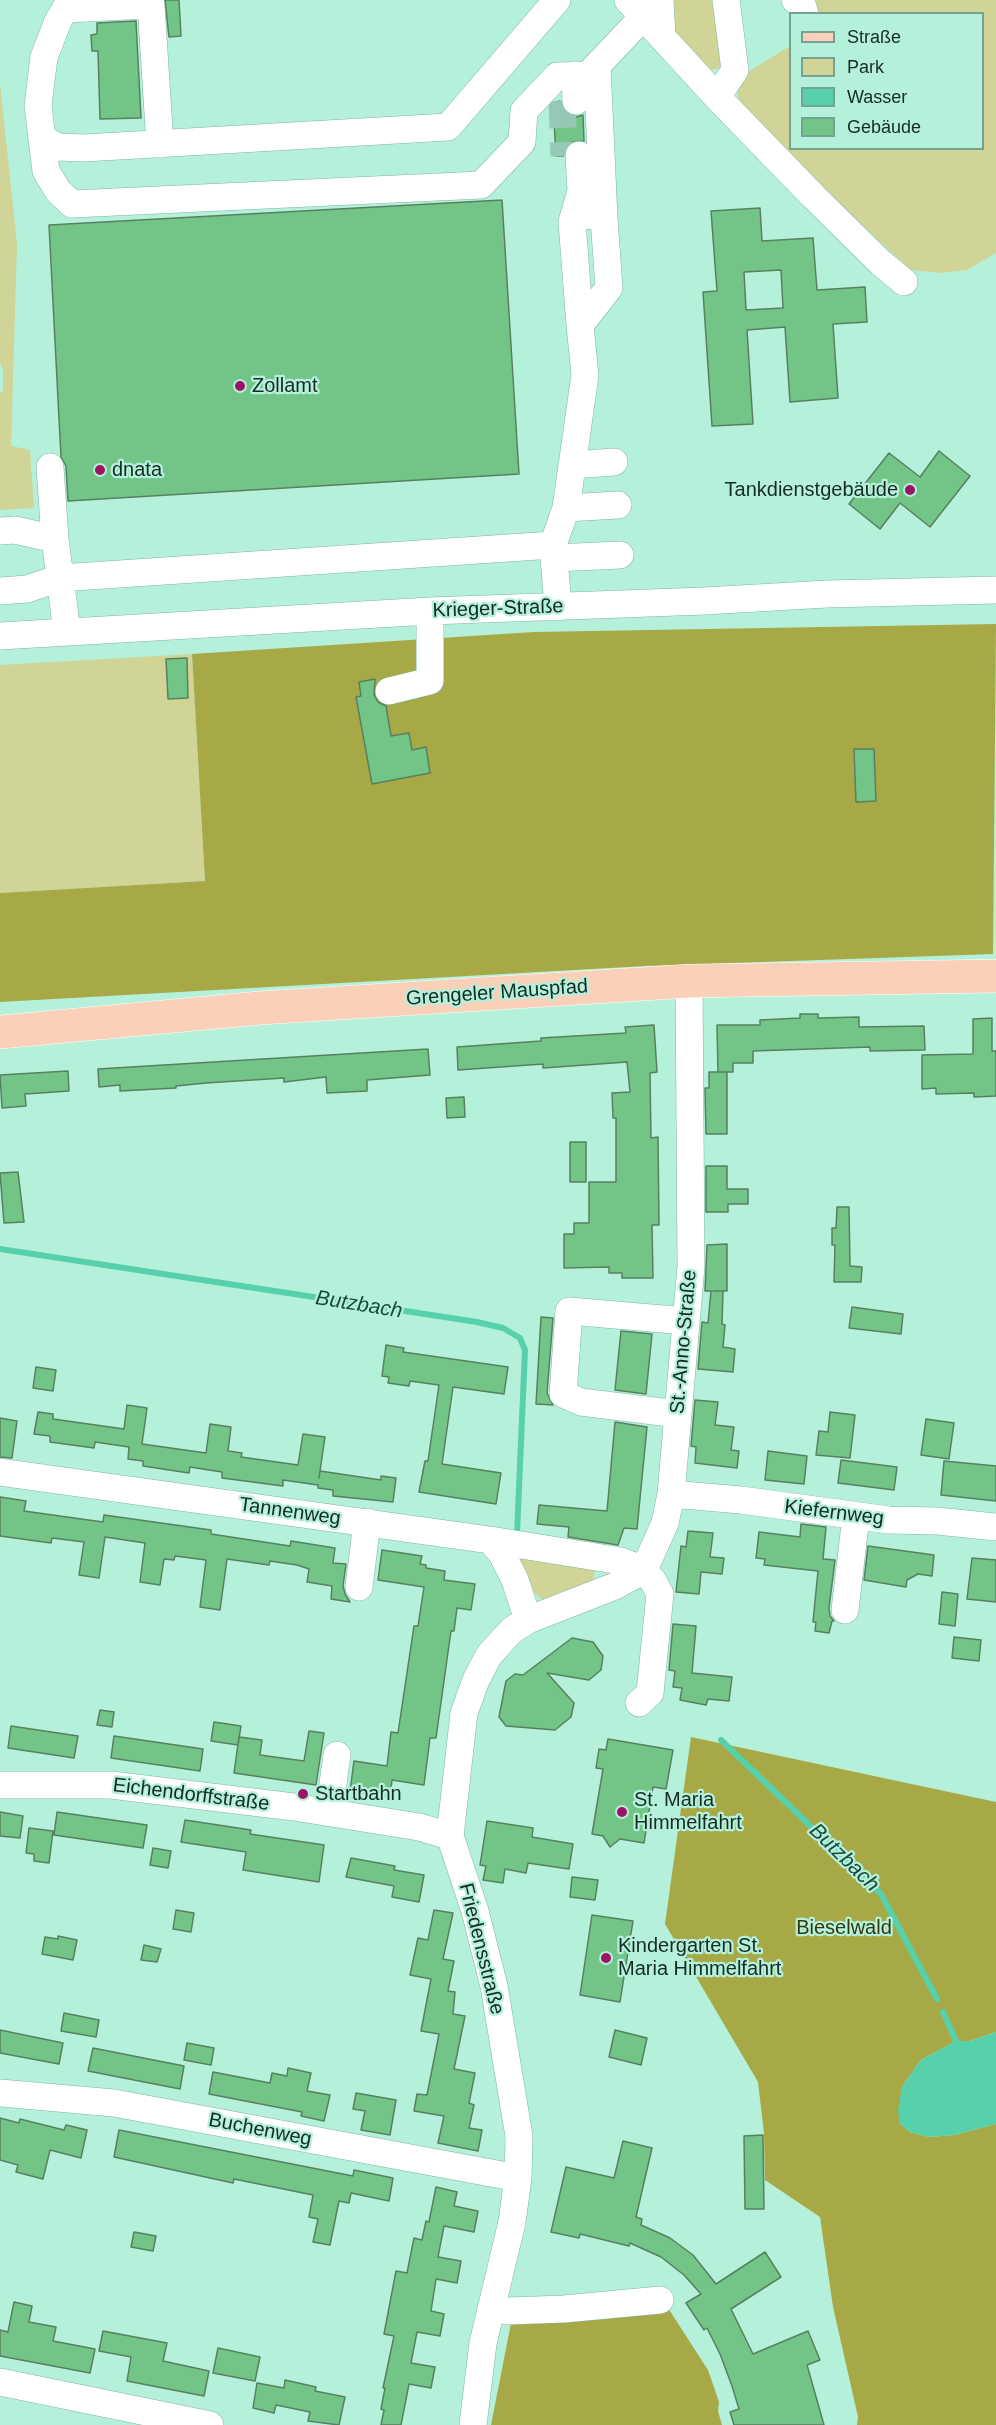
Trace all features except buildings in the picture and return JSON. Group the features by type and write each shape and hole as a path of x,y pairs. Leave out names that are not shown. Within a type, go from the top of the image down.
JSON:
{"main road":[{"name":"Grengeler Mauspfad","path":"0,1032 260,1008 689,981 996,976"}],"street":[{"path":"42,138 58,147 84,148 448,127 557,0"},
{"path":"795,0 802,4 804,12"},
{"path":"717,97 735,70 727,2"},
{"path":"160,144 151,4 68,5 44,57 38,106 46,171 58,191 72,204 481,185 522,142 524,111 557,76 574,84"},
{"path":"574,84 648,13 717,97 822,204 904,282"},
{"path":"574,84 604,218 609,288 579,325"},
{"path":"558,607 554,552 566,508 585,375 572,222 581,191 572,155"},
{"path":"572,222 580,216 598,215 604,218"},
{"path":"572,465 614,462"},
{"path":"50,467 67,632"},
{"path":"566,508 618,505"},
{"path":"0,531 15,530 56,539"},
{"path":"0,591 27,589 60,578 554,552 620,555"},
{"name":"Krieger-Straße","path":"0,636 430,611 827,594 996,590"},
{"path":"388,691 430,681 430,611"},
{"name":"St.-Anno-Straße","path":"644,1570 665,1523 671,1494 691,1266 689,981"},
{"path":"678,1414 581,1402 563,1394 568,1311 686,1321"},
{"name":"Tannenweg","path":"0,1472 490,1540 621,1561 644,1570"},
{"name":"Kiefernweg","path":"671,1494 741,1500 856,1516 996,1527"},
{"path":"845,1610 856,1516"},
{"path":"358,1587 367,1522"},
{"path":"490,1540 502,1554 515,1580 528,1620"},
{"path":"644,1570 660,1594 644,1698"},
{"name":"Friedensstraße","path":"473,2425 483,2343 512,2222 518,2178 519,2136 494,1986 476,1911 450,1836 464,1713 476,1680 489,1655 512,1630 528,1620 625,1582 644,1570"},
{"path":"329,1812 337,1755"},
{"name":"Eichendorffstraße","path":"0,1785 111,1785 329,1812 419,1827 450,1836"},
{"name":"Buchenweg","path":"0,2092 114,2103 518,2178"},
{"path":"491,2308 508,2311 564,2309 660,2300"},
{"path":"0,2382 210,2425"}],"green space":[{"path":"669,0 720,0 726,62 720,68 711,70 671,29"},
{"path":"804,0 996,0 996,253 967,270 940,273 911,270 826,192 739,101 736,86 743,75 789,47 789,150 984,150 984,12 810,12"},
{"path":"0,84 17,244 11,446 30,450 34,508 0,510 0,392 3,391 3,371 0,363"},
{"path":"996,624 993,954 646,966 0,1002 0,893 205,881 192,654 534,632"},
{"path":"192,654 205,881 0,893 0,665"},
{"path":"517,1550 595,1570 592,1583 543,1600 532,1591 523,1575"},
{"name":"Bieselwald","path":"691,1737 996,1802 996,2032 970,2041 956,2041 921,2060 902,2087 900,2124 910,2132 929,2137 954,2135 996,2124 996,2425 857,2425 858,2417 833,2307 820,2217 765,2180 764,2133 758,2082 665,1924"},
{"path":"668,2308 708,2370 719,2402 718,2411 722,2425 491,2425 513,2313"}],"water":[{"path":"996,2032 996,2124 954,2135 929,2137 910,2132 900,2124 898,2111 902,2087 921,2060 956,2041 970,2041"}],"waterway":[{"name":"Butzbach","path":"0,1249 477,1322 503,1328 520,1338 525,1350 517,1534"},
{"name":"Butzbach","path":"721,1740 881,1894 937,1999"},
{"name":"Butzbach","path":"943,2012 956,2041"}],"tunnel":[{"path":"562,101 564,156"}],"place":[{"name":"Zollamt","path":"240,386"},
{"name":"dnata","path":"100,470"},
{"name":"Tankdienstgebäude","path":"910,490"},
{"name":"Startbahn","path":"303,1794"},
{"name":"St. Maria Himmelfahrt","path":"622,1812"},
{"name":"Kindergarten St. Maria Himmelfahrt","path":"606,1958"}]}
